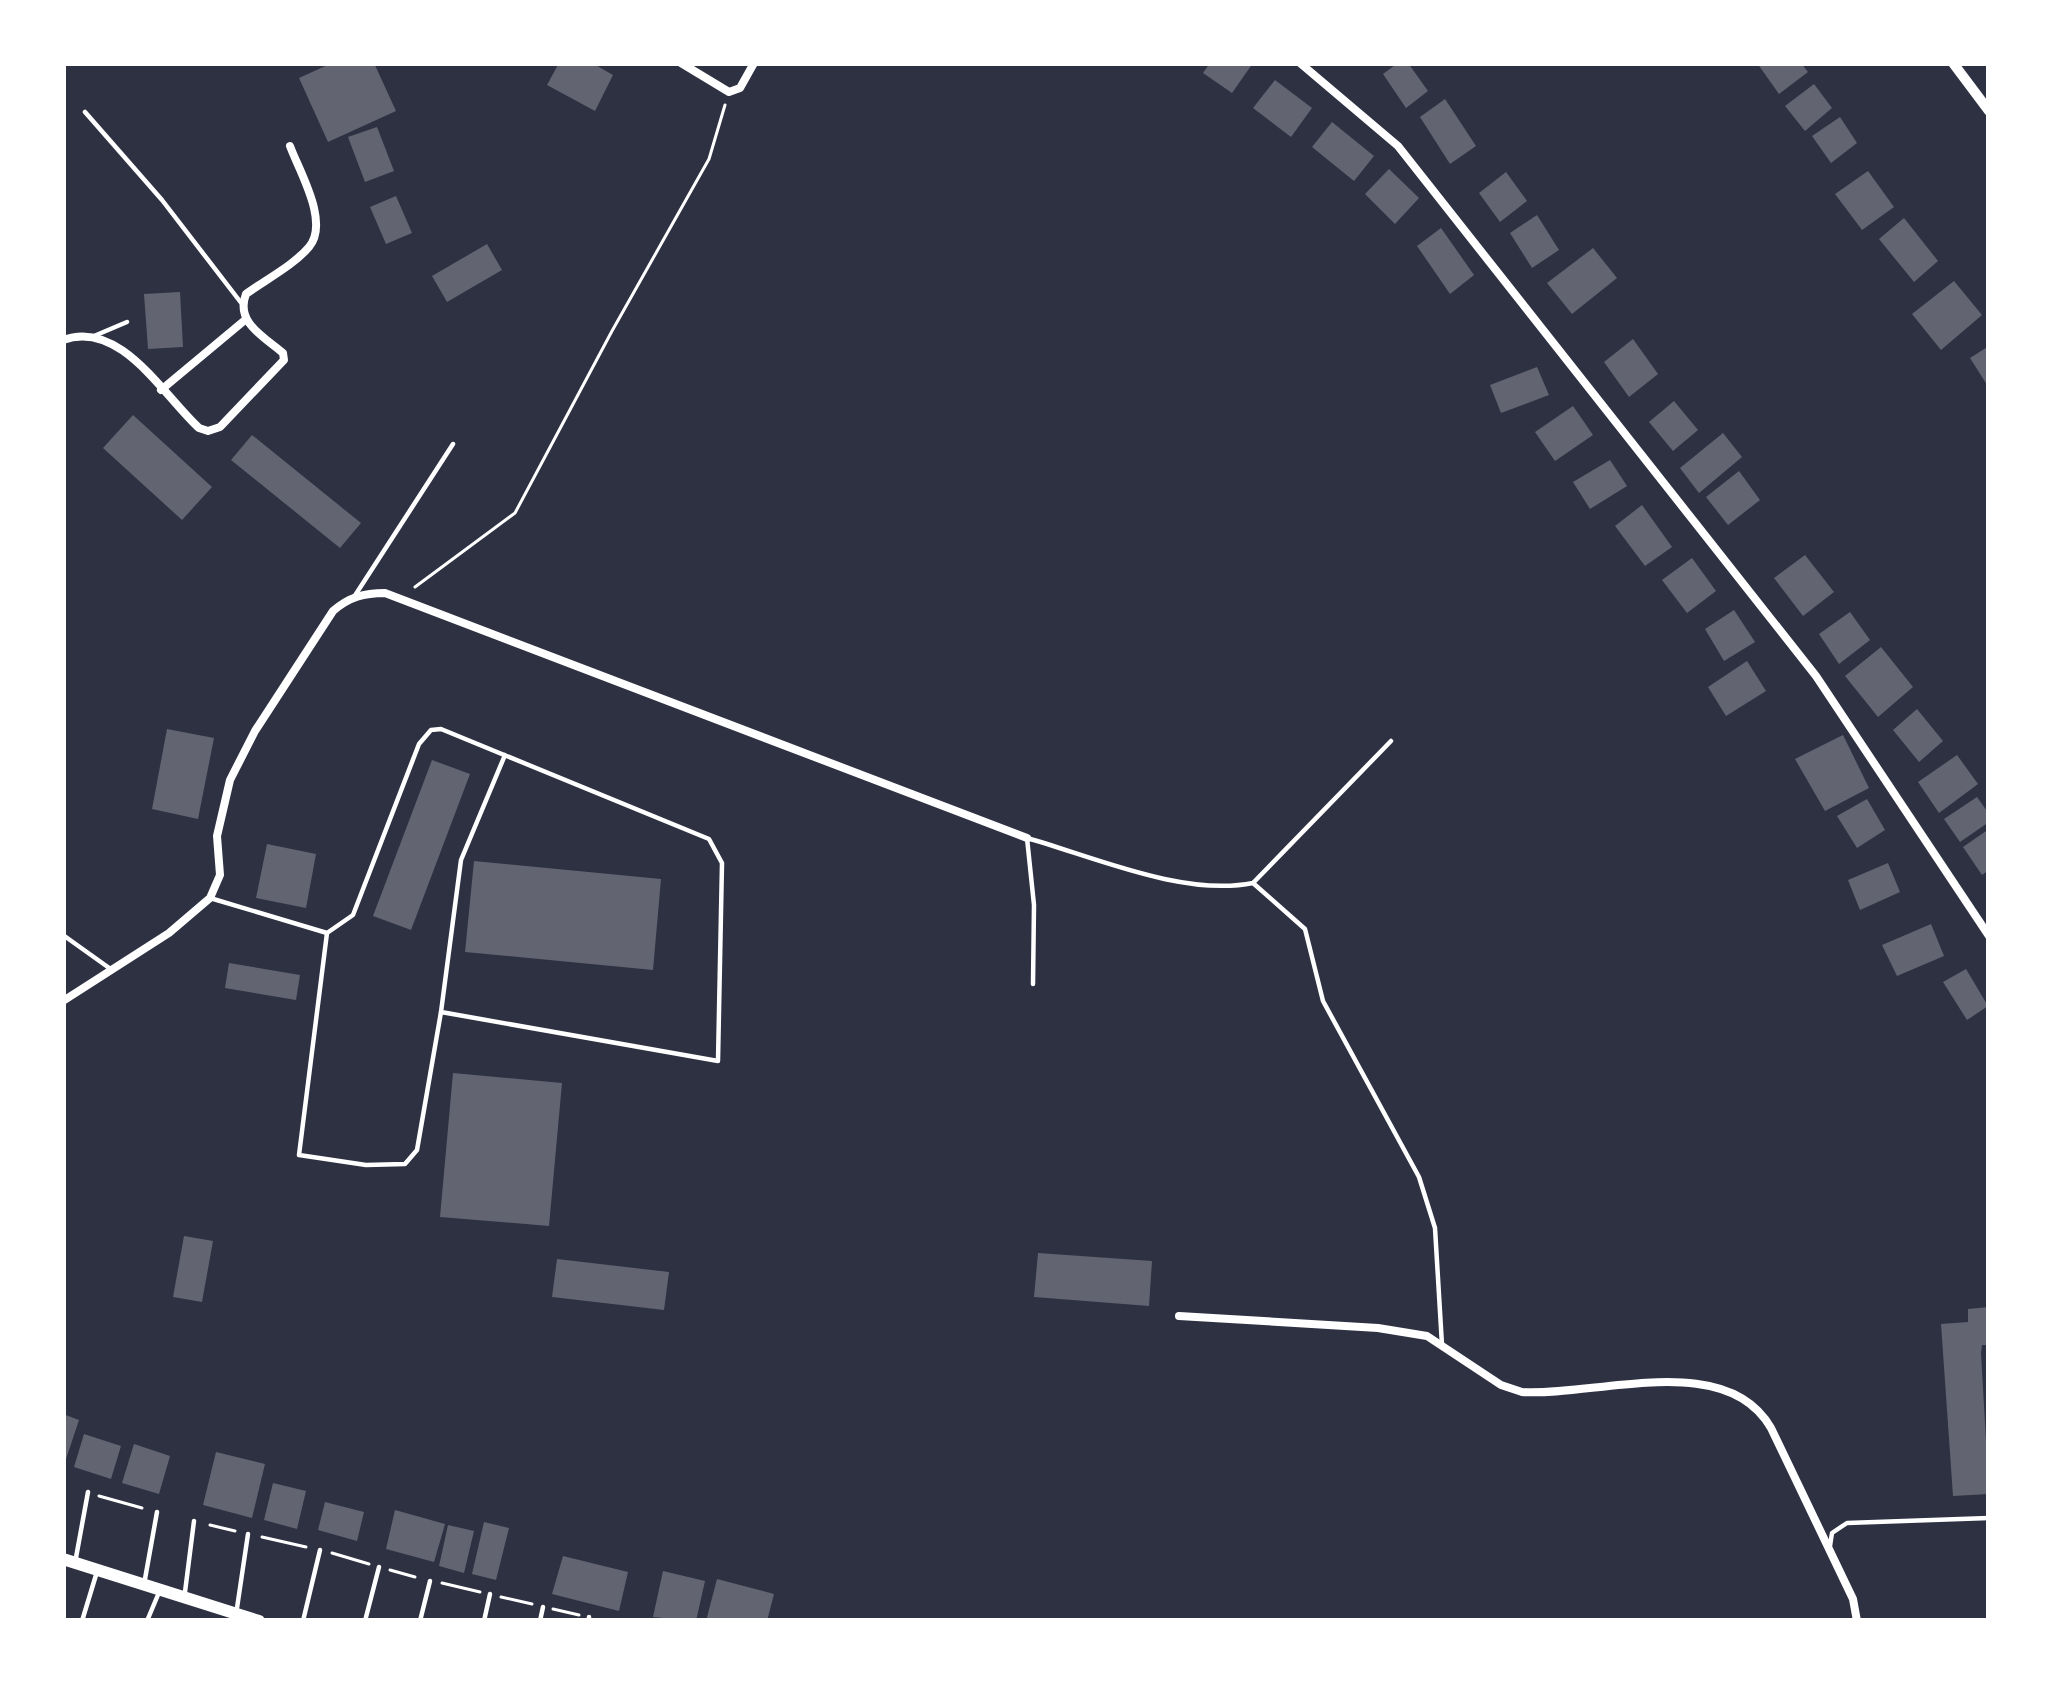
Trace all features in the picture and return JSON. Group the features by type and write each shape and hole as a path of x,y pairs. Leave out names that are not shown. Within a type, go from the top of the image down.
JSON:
{"main road":[{"path":"69,1561 259,1621"}],"street":[{"path":"681,63 729,92 740,88 754,63"},
{"path":"1300,63 1398,146 1816,676 1989,937"},
{"path":"1953,63 1989,111"},
{"path":"63,340 94,337 140,364 196,426 204,431 220,427 284,360 283,353 245,320 242,304 247,294 309,248 315,236 316,219 290,146"},
{"path":"161,390 245,320"},
{"path":"63,1001 169,933 210,898 220,875 221,808 242,754 333,611 354,597 385,593 1028,838"},
{"path":"1179,1316 1403,1330 1427,1336 1501,1384 1522,1392 1661,1381 1736,1394 1761,1410 1853,1599 1857,1621"}],"lane":[{"path":"85,112 162,200 242,304"},
{"path":"94,337 128,322"},
{"path":"354,597 453,444"},
{"path":"441,1012 718,1061 722,862 709,839 505,755 441,729 430,730 419,744 353,915 327,933 299,1155 366,1166 405,1164 417,1150 461,860 505,755"},
{"path":"1033,984 1034,905 1028,838 1191,885 1229,888 1253,883 1391,741"},
{"path":"1253,883 1304,928 1323,1001 1419,1177 1435,1228 1442,1345"},
{"path":"210,898 327,933"},
{"path":"63,935 112,970"},
{"path":"69,1561 88,1492"},
{"path":"144,1585 158,1512"},
{"path":"1830,1550 1832,1533 1847,1523 1989,1518"},
{"path":"184,1598 194,1521"},
{"path":"236,1614 248,1534"},
{"path":"303,1621 320,1550"},
{"path":"365,1621 379,1567"},
{"path":"82,1621 98,1570"},
{"path":"420,1621 430,1581"},
{"path":"147,1621 160,1590"},
{"path":"484,1621 490,1594"},
{"path":"205,1621 212,1606"},
{"path":"540,1621 543,1607"}],"path":[{"path":"399,599 515,513 709,159 729,92"}],"building":[{"path":"332,63 374,63 396,111 328,142 299,78"},
{"path":"559,63 592,63 613,75 595,111 547,85"},
{"path":"1210,63 1253,63 1232,93 1203,73"},
{"path":"1398,63 1408,63 1428,91 1406,108 1383,74"},
{"path":"1757,63 1801,63 1808,72 1779,94"},
{"path":"1275,80 1312,108 1291,137 1253,108"},
{"path":"1814,84 1832,108 1805,131 1785,106"},
{"path":"1445,99 1476,146 1450,164 1420,117"},
{"path":"1840,117 1857,143 1831,163 1812,136"},
{"path":"1332,122 1374,156 1354,181 1312,147"},
{"path":"377,127 394,171 365,182 348,137"},
{"path":"1389,169 1419,198 1395,224 1365,194"},
{"path":"1868,171 1894,207 1862,230 1835,194"},
{"path":"1506,172 1527,201 1500,222 1479,193"},
{"path":"396,196 412,233 386,244 370,207"},
{"path":"1537,215 1559,250 1532,268 1510,233"},
{"path":"1904,218 1938,261 1914,282 1879,239"},
{"path":"1441,228 1474,275 1450,294 1417,246"},
{"path":"487,244 502,270 447,302 432,276"},
{"path":"1593,248 1617,278 1572,314 1547,283"},
{"path":"1954,281 1982,315 1941,350 1912,314"},
{"path":"180,292 183,347 148,349 144,294"},
{"path":"1633,339 1658,374 1629,397 1604,362"},
{"path":"1989,346 1989,388 1970,358"},
{"path":"1537,367 1549,395 1501,413 1490,385"},
{"path":"1674,401 1698,430 1673,451 1649,422"},
{"path":"1573,406 1593,435 1555,461 1535,432"},
{"path":"133,415 212,487 182,520 103,448"},
{"path":"1723,433 1742,457 1699,493 1680,468"},
{"path":"252,435 361,523 340,548 231,460"},
{"path":"1610,460 1627,486 1590,509 1573,482"},
{"path":"1739,471 1760,500 1728,525 1706,497"},
{"path":"1642,505 1672,547 1645,566 1615,526"},
{"path":"1805,555 1834,592 1803,616 1774,578"},
{"path":"1692,558 1716,591 1687,613 1662,580"},
{"path":"1734,610 1755,642 1724,661 1705,629"},
{"path":"1850,612 1870,640 1839,664 1819,634"},
{"path":"1881,647 1913,687 1878,717 1845,676"},
{"path":"1747,661 1766,691 1726,716 1708,687"},
{"path":"1917,709 1943,741 1919,762 1893,730"},
{"path":"167,729 214,738 198,819 152,809"},
{"path":"1843,735 1869,788 1825,811 1795,759"},
{"path":"1957,755 1978,784 1939,813 1918,782"},
{"path":"432,760 470,774 411,930 373,916"},
{"path":"1977,797 1989,822 1960,842 1944,819"},
{"path":"1867,799 1885,830 1857,848 1837,816"},
{"path":"1989,829 1989,870 1982,875 1963,847"},
{"path":"267,844 316,854 306,908 256,898"},
{"path":"474,861 661,879 653,970 465,952"},
{"path":"1888,863 1900,892 1860,910 1848,880"},
{"path":"1931,924 1944,956 1897,976 1882,945"},
{"path":"229,963 300,975 296,1000 225,988"},
{"path":"1966,969 1988,1006 1967,1020 1943,982"},
{"path":"453,1073 562,1083 549,1226 440,1217"},
{"path":"184,1236 213,1241 202,1302 173,1297"},
{"path":"1038,1253 1152,1261 1149,1306 1034,1297"},
{"path":"557,1259 669,1272 664,1310 552,1297"},
{"path":"1989,1307 1989,1345 1982,1345 1981,1353 1989,1494 1953,1496 1941,1324 1968,1322 1968,1309"},
{"path":"63,1414 79,1420 64,1465 63,1465"},
{"path":"84,1434 121,1446 111,1479 74,1467"},
{"path":"134,1444 170,1456 159,1494 122,1483"},
{"path":"216,1452 265,1464 252,1518 203,1505"},
{"path":"273,1483 306,1491 297,1529 264,1520"},
{"path":"325,1502 364,1512 357,1541 318,1530"},
{"path":"395,1510 445,1524 434,1562 386,1549"},
{"path":"484,1522 509,1528 496,1580 472,1574"},
{"path":"448,1525 474,1531 464,1573 439,1566"},
{"path":"563,1556 628,1572 619,1611 552,1594"},
{"path":"663,1571 705,1581 696,1621 653,1617"},
{"path":"717,1579 774,1594 767,1621 706,1621"}]}
